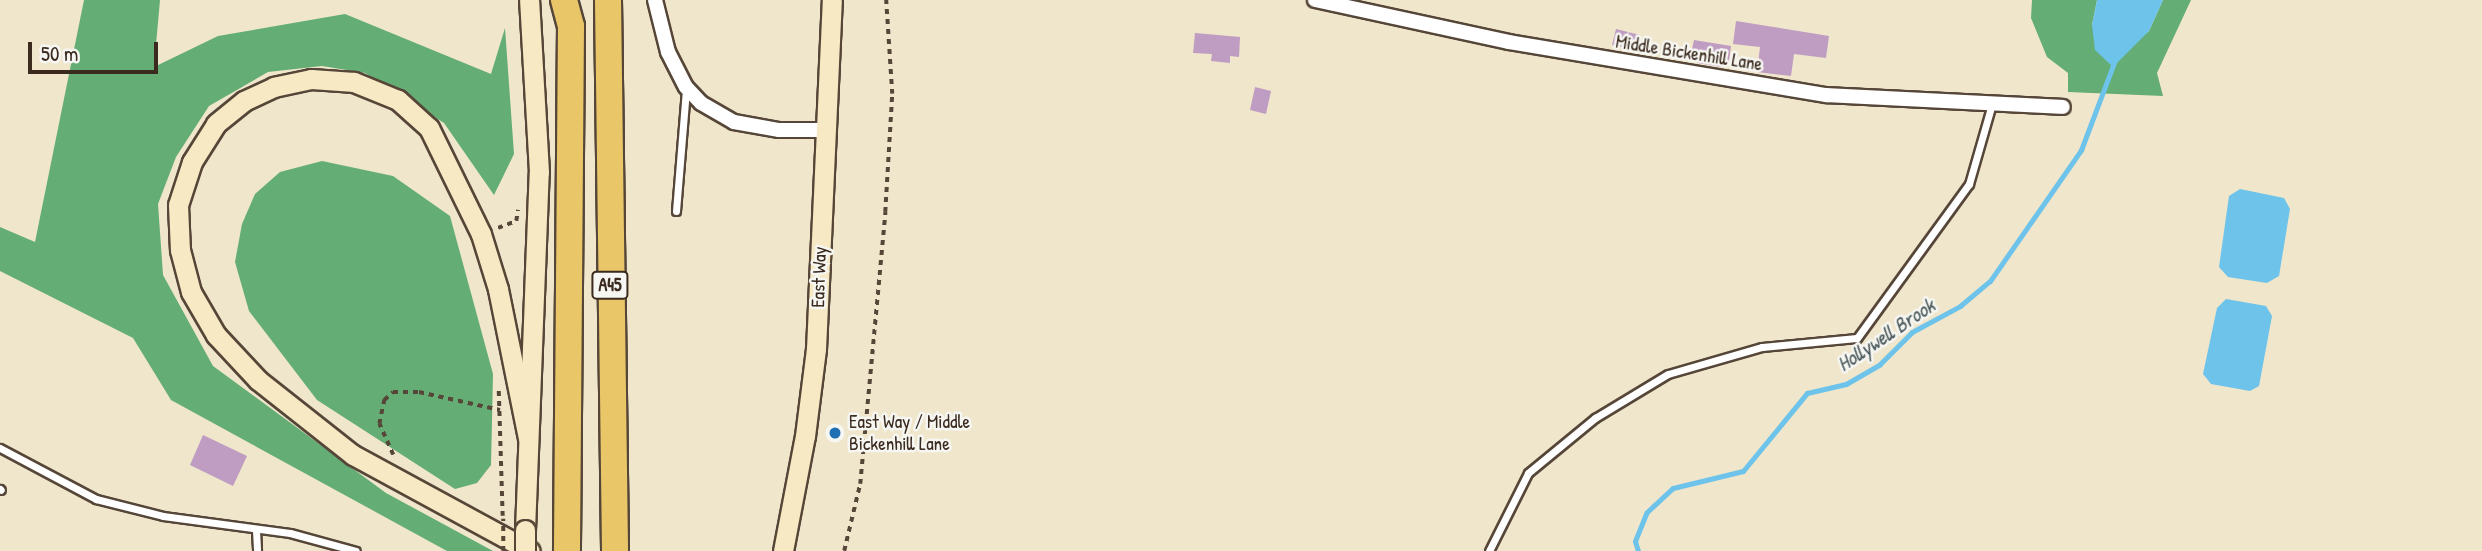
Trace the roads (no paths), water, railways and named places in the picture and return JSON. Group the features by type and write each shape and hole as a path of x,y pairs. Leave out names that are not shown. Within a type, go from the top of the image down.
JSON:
{"highway":[{"path":"564,0 571,13"},
{"name":"A45","path":"606,6 615,551"},
{"name":"A45","path":"567,548 571,13"}],"street":[{"path":"525,551 520,532 528,438 539,172 529,0"},
{"path":"655,0 668,52 686,87 709,109 734,122 779,130 823,130"},
{"name":"East Way","path":"783,551 805,436 816,349 823,130 832,0"},
{"name":"Middle Bickenhill Lane","path":"1315,0 1509,43 1827,95 2063,107"},
{"path":"528,438 498,289 481,234 429,128 398,100 354,82 311,79 274,87 244,101 216,124 192,162 178,205 180,250 191,292 215,335 258,380 353,455 530,551"}],"lane":[{"path":"676,211 686,87"},
{"path":"1489,551 1528,472 1595,418 1668,374 1762,347 1857,338 1969,184 1992,104"},
{"path":"0,448 96,499 163,516 290,533 356,551"},
{"path":"256,530 257,551"}],"water":[{"path":"2097,0 2163,0 2149,31 2113,67 2095,50 2092,25"},
{"path":"2240,189 2284,198 2290,209 2279,276 2267,283 2228,277 2219,267 2229,196"},
{"path":"2226,299 2266,306 2272,316 2259,386 2250,391 2211,384 2203,374 2217,308"}],"waterway":[{"name":"Hollywell Brook","path":"1638,551 1635,541 1647,512 1673,488 1743,471 1807,393 1846,384 1880,364 1912,332 1960,306 1990,281 2081,150 2115,60"}],"place":[{"name":"East Way / Middle Bickenhill Lane","path":"835,433"}]}
